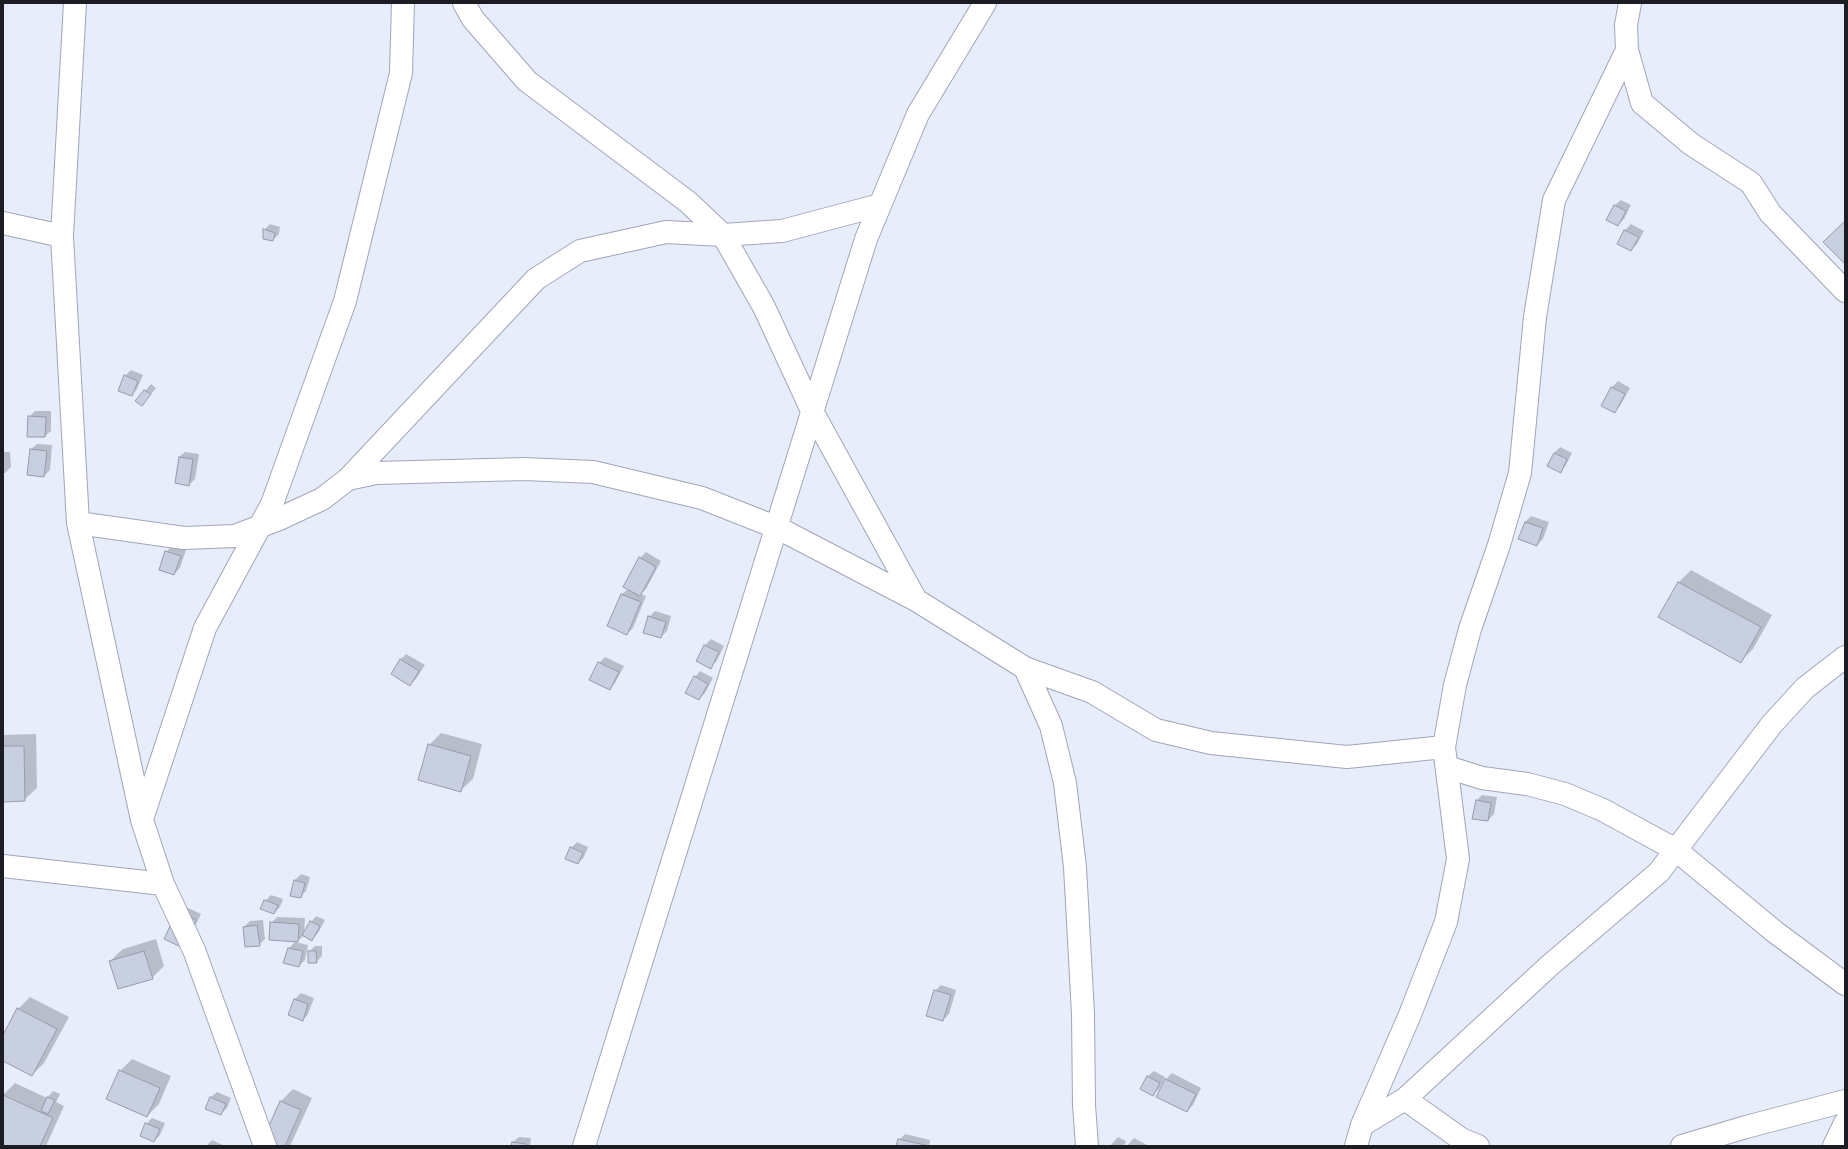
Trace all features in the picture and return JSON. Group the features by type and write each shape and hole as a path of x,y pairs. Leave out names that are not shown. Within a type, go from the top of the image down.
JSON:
{"street":[{"path":"76,3 62,236 78,523 142,820 163,884 194,950 265,1146"},
{"path":"142,820 205,628 272,504 345,301 401,72 403,3"},
{"path":"464,3 473,19 527,81 688,202 723,235 764,307 813,413 916,600"},
{"path":"584,1146 778,528 866,239 918,114 985,3"},
{"path":"1630,3 1626,25 1627,50 1642,103 1691,144 1751,183 1770,213 1845,291"},
{"path":"1356,1146 1362,1125 1409,1017 1446,922 1458,859 1446,757 1455,685 1470,629 1499,545 1520,473 1535,317 1554,200 1627,50"},
{"path":"78,523 184,538 236,536 322,499 348,479 536,279 580,250 666,232 723,235 782,231 880,205"},
{"path":"3,223 62,236"},
{"path":"348,479 376,473 524,469 593,472 702,498 778,528 916,600 1025,668 1092,692 1156,730 1211,743 1347,757 1446,757 1482,778 1527,784 1565,794 1602,810 1676,850 1776,932 1845,984"},
{"path":"1362,1125 1405,1099 1549,966 1659,872 1772,724 1804,688 1845,657"},
{"path":"1025,668 1051,726 1065,783 1075,874 1083,1014 1084,1105 1087,1146"},
{"path":"3,866 163,884"},
{"path":"1405,1099 1461,1139 1478,1146"},
{"path":"1682,1146 1746,1127 1845,1101"},
{"path":"1834,1146 1845,1123"}],"building":[{"path":"1614,205 1626,211 1618,226 1606,220"},
{"path":"1845,221 1845,264 1823,242"},
{"path":"263,229 275,233 273,241 263,239"},
{"path":"1624,230 1639,237 1631,251 1617,244"},
{"path":"124,375 138,381 132,396 118,391"},
{"path":"1611,387 1625,394 1615,413 1601,406"},
{"path":"144,390 151,394 142,406 135,401"},
{"path":"28,416 46,417 45,437 27,437"},
{"path":"30,449 47,451 44,477 27,475"},
{"path":"1554,453 1567,459 1561,473 1547,466"},
{"path":"179,457 193,459 189,486 175,483"},
{"path":"1525,522 1543,528 1537,546 1518,539"},
{"path":"165,551 181,556 174,575 159,570"},
{"path":"639,557 656,567 640,596 623,587"},
{"path":"1678,582 1761,627 1741,663 1658,617"},
{"path":"621,594 641,602 627,635 607,626"},
{"path":"648,616 666,622 661,638 643,633"},
{"path":"704,645 719,652 711,669 696,661"},
{"path":"400,659 419,671 410,686 391,674"},
{"path":"598,662 619,672 610,690 589,680"},
{"path":"694,676 708,684 699,700 685,693"},
{"path":"428,744 471,756 461,792 418,780"},
{"path":"3,746 24,746 25,801 3,802"},
{"path":"1476,800 1491,803 1488,821 1472,819"},
{"path":"570,847 583,853 578,864 565,859"},
{"path":"294,880 305,883 301,898 290,896"},
{"path":"264,900 278,905 274,914 260,909"},
{"path":"177,911 196,920 183,948 164,939"},
{"path":"310,921 320,926 312,941 302,935"},
{"path":"270,922 299,924 298,942 269,940"},
{"path":"257,925 260,946 245,947 243,927"},
{"path":"288,948 303,951 299,967 283,963"},
{"path":"144,951 153,979 118,989 109,961"},
{"path":"308,951 316,951 317,963 308,963"},
{"path":"934,990 951,995 943,1021 926,1016"},
{"path":"294,999 308,1004 303,1021 288,1015"},
{"path":"17,1008 57,1029 32,1076 3,1061 3,1035"},
{"path":"119,1070 160,1088 147,1117 106,1099"},
{"path":"1147,1076 1160,1083 1153,1096 1140,1089"},
{"path":"1165,1079 1196,1094 1187,1112 1156,1097"},
{"path":"3,1095 53,1118 40,1146 3,1146"},
{"path":"47,1097 55,1100 48,1114 41,1111"},
{"path":"210,1097 226,1104 221,1115 205,1109"},
{"path":"280,1101 301,1110 285,1146 260,1146"},
{"path":"145,1123 160,1129 154,1142 140,1136"},
{"path":"898,1139 925,1145 925,1146 896,1146"},
{"path":"512,1142 526,1144 526,1146 511,1146"}]}
